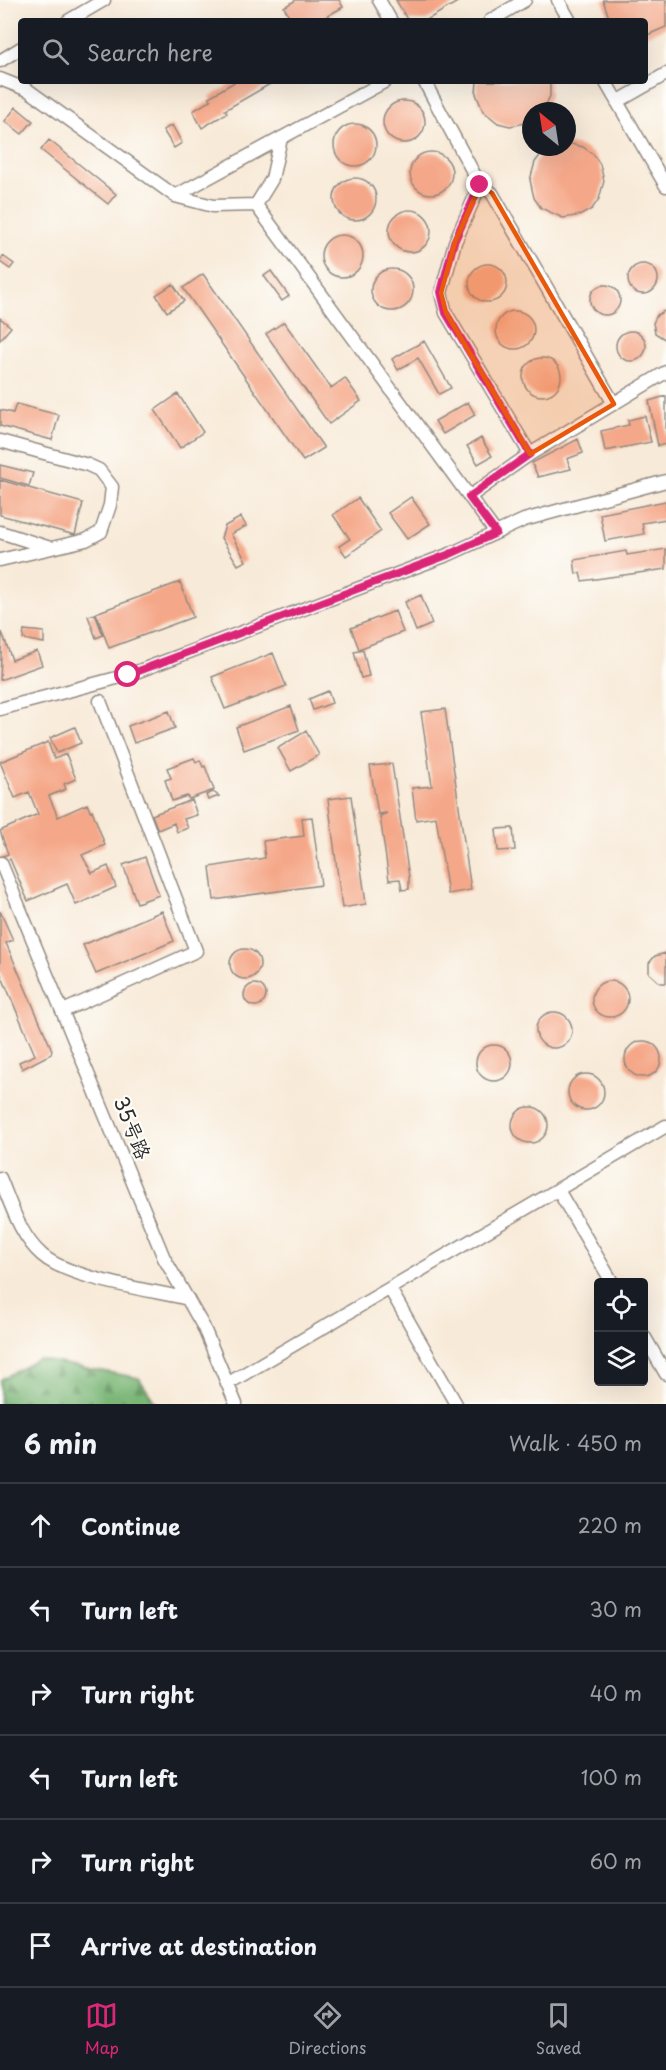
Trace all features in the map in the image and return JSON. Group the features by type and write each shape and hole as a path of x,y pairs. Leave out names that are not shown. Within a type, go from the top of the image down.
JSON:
{"street":[{"path":"73,18 104,0"},
{"path":"379,0 389,18"},
{"path":"494,18 525,0"},
{"path":"558,0 568,18"},
{"path":"0,60 18,50"},
{"path":"617,102 666,74"},
{"path":"0,79 28,90 175,196 213,206 256,205"},
{"path":"175,196 380,84"},
{"path":"426,84 480,185 492,193 614,404"},
{"path":"607,84 666,186"},
{"path":"256,205 272,179 281,138"},
{"path":"480,185 454,242 441,292 446,313 530,454"},
{"path":"256,205 496,533"},
{"path":"469,497 530,454 666,372"},
{"path":"0,441 88,465 99,470 111,487 110,505 101,532 86,540 0,560"},
{"path":"0,709 128,675 450,554 524,520 666,482"},
{"path":"0,532 51,548"},
{"path":"63,1011 196,951 100,701"},
{"name":"35号路","path":"1,863 164,1258 203,1326 236,1404"},
{"path":"227,1383 666,1126"},
{"path":"0,1178 20,1227 42,1256 71,1271 188,1299"},
{"path":"558,1190 610,1278"},
{"path":"390,1288 456,1404"},
{"path":"648,1343 666,1374"}],"highlighted area":[{"path":"480,185 492,193 614,404 530,454 446,313 441,293 455,242"}],"green space":[{"path":"38,1359 139,1378 156,1404 0,1404 0,1380"}],"building":[{"path":"296,0 339,0 343,7 324,18 290,18 284,7"},
{"path":"396,0 461,0 430,18 406,18"},
{"path":"603,0 666,0 666,27 648,35 648,18 609,18"},
{"path":"231,84 270,84 225,110 227,113 202,128 193,111 211,100 209,97"},
{"path":"477,84 550,84 550,96 547,102 522,102 522,124 510,126 498,123 483,111 476,94"},
{"path":"404,101 419,107 425,122 419,137 404,143 389,137 383,122 389,107"},
{"path":"16,107 33,121 22,134 5,121"},
{"path":"355,124 370,130 376,145 370,160 355,166 340,160 334,145 340,130"},
{"path":"172,125 182,143 174,148 163,130"},
{"path":"49,140 116,194 108,204 41,150"},
{"path":"576,145 583,147 593,154 600,164 604,181 599,199 592,209 581,215 563,218 541,208 534,198 530,180 535,162 540,156 576,156"},
{"path":"431,152 446,158 452,173 446,188 431,194 416,188 410,173 416,158"},
{"path":"355,178 370,184 376,199 370,214 355,220 340,214 334,199 340,184"},
{"path":"410,210 425,216 431,231 425,246 410,252 395,246 389,231 395,216"},
{"path":"342,235 357,241 363,256 357,271 342,277 327,271 321,256 327,241"},
{"path":"3,256 14,264 10,269 0,262"},
{"path":"488,264 501,270 507,283 501,296 488,302 475,296 469,283 475,270"},
{"path":"643,264 653,269 658,279 653,289 643,294 633,289 628,279 633,269"},
{"path":"392,269 407,275 413,290 407,305 392,311 377,305 371,290 377,275"},
{"path":"271,271 289,296 282,301 264,276"},
{"path":"203,274 324,448 303,461 183,288"},
{"path":"173,284 184,301 167,312 156,295"},
{"path":"605,285 615,290 620,300 615,310 605,315 595,310 590,300 595,290"},
{"path":"666,310 666,340 655,333 653,323 657,315"},
{"path":"515,311 528,317 534,330 528,343 515,349 502,343 496,330 502,317"},
{"path":"0,318 11,327 0,340"},
{"path":"284,322 331,388 345,378 361,401 329,424 266,334"},
{"path":"631,331 641,336 646,346 641,356 631,361 621,356 616,346 621,336"},
{"path":"424,341 451,388 439,394 418,358 398,370 392,359"},
{"path":"542,358 555,364 561,377 555,390 542,396 529,390 523,377 529,364"},
{"path":"178,394 203,432 180,448 155,410"},
{"path":"666,396 666,444 658,446 649,401"},
{"path":"468,402 475,415 443,434 435,421"},
{"path":"16,404 59,415 52,440 0,426 0,410 13,413"},
{"path":"645,416 651,442 605,451 601,431 629,425 628,420"},
{"path":"481,438 492,456 478,464 467,446"},
{"path":"578,439 583,453 567,459 571,469 538,477 532,463"},
{"path":"0,465 33,473 29,486 0,478"},
{"path":"0,480 83,503 75,535 0,515"},
{"path":"411,497 430,524 407,539 388,513"},
{"path":"358,498 381,531 346,556 339,546 350,539 333,515"},
{"path":"666,501 666,519 642,523 644,534 605,541 600,514"},
{"path":"241,517 246,526 231,534 246,561 238,565 221,538 225,526"},
{"path":"666,549 666,569 582,581 580,573 576,574 574,560 626,551 627,555"},
{"path":"180,582 193,617 109,648 96,613"},
{"path":"421,595 432,624 416,631 405,602"},
{"path":"395,611 403,632 359,649 351,628"},
{"path":"95,614 103,635 96,638 88,616"},
{"path":"24,630 44,632 44,643 23,639"},
{"path":"2,632 12,660 37,651 42,665 0,680"},
{"path":"363,650 369,676 361,678 354,652"},
{"path":"273,653 286,686 225,709 212,677"},
{"path":"328,691 332,703 313,710 309,699"},
{"path":"291,706 299,730 244,750 236,727"},
{"path":"445,709 471,890 448,894 436,817 416,820 412,788 432,786 421,712"},
{"path":"169,711 175,728 134,743 128,726"},
{"path":"75,727 81,743 57,753 50,738"},
{"path":"306,731 319,755 291,771 278,748"},
{"path":"48,742 54,759 66,754 76,779 64,784 66,789 49,796 58,817 87,804 90,811 92,810 105,845 82,855 92,873 108,866 116,887 76,905 67,884 28,901 10,859 0,863 0,857 8,854 0,831 38,814 29,792 15,798 0,762"},
{"path":"194,758 196,762 200,760 203,767 205,766 214,790 189,799 187,796 172,801 165,780 171,778 167,768"},
{"path":"392,764 409,877 409,889 402,890 400,879 389,880 380,816 387,813 378,814 370,766"},
{"path":"213,792 219,796 208,800 206,795"},
{"path":"351,796 366,904 342,908 328,799"},
{"path":"192,800 197,815 184,819 188,828 177,832 174,823 158,830 152,815"},
{"path":"312,817 321,885 214,900 210,867 265,858 263,841 304,836 302,818"},
{"path":"513,828 515,850 498,851 496,829"},
{"path":"145,857 159,895 137,903 123,865"},
{"path":"0,911 13,940 6,943 52,1050 51,1054 22,1069 19,1062 35,1055 0,972"},
{"path":"162,911 174,941 96,974 83,945"},
{"path":"245,949 256,953 260,964 256,975 245,979 234,975 230,964 234,953"},
{"path":"666,953 666,983 660,983 649,973 649,963 655,956"},
{"path":"610,981 623,986 628,999 623,1012 610,1017 597,1012 592,999 597,986"},
{"path":"255,984 263,987 266,995 263,1003 255,1006 247,1003 244,995 247,987"},
{"path":"554,1012 567,1017 572,1030 567,1043 554,1048 541,1043 536,1030 541,1017"},
{"path":"643,1041 656,1046 661,1059 656,1072 643,1077 630,1072 625,1059 630,1046"},
{"path":"494,1045 507,1050 512,1063 507,1076 494,1081 481,1076 476,1063 481,1050"},
{"path":"586,1074 599,1079 604,1092 599,1105 586,1110 573,1105 568,1092 573,1079"},
{"path":"530,1107 543,1112 548,1125 543,1138 530,1143 517,1138 512,1125 517,1112"}],"route":[{"path":"128,675 450,554 496,533 469,497 530,454 446,313 441,292 454,242 480,185"}]}
